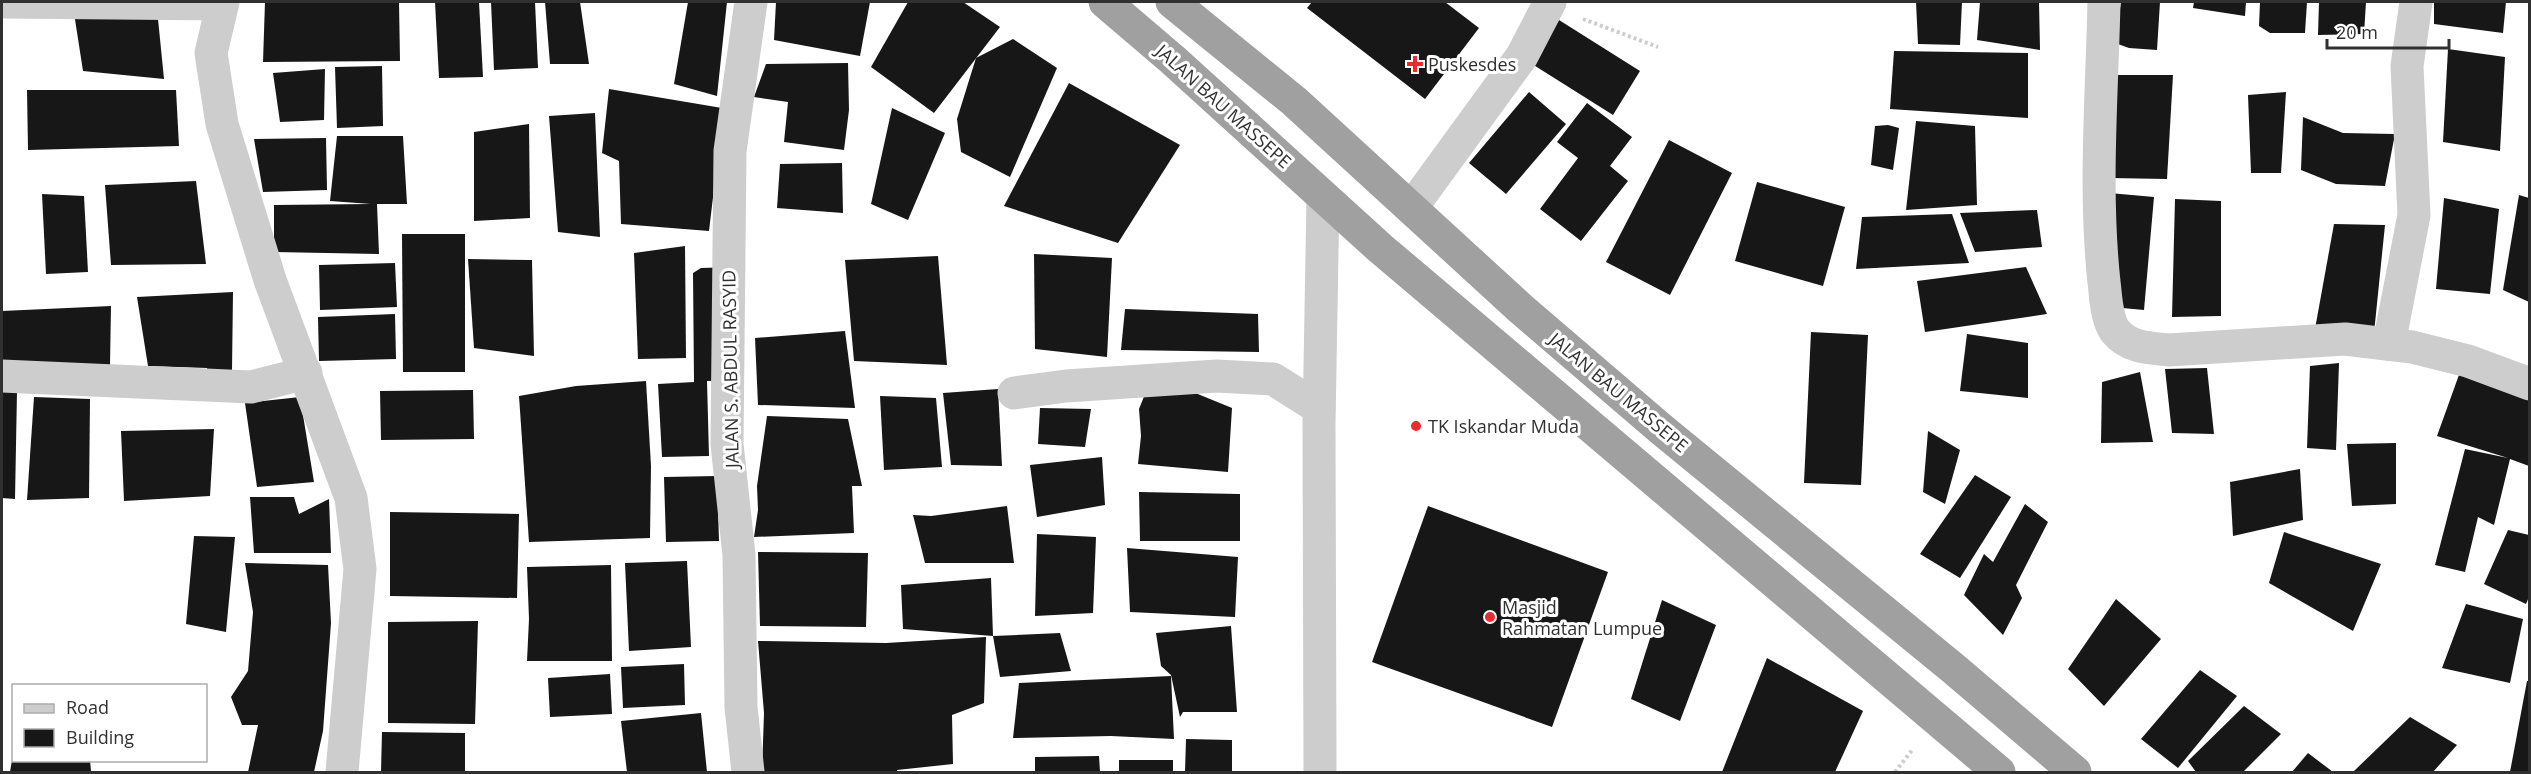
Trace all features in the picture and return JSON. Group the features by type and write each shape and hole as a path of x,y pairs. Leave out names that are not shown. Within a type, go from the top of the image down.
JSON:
{"highway":[{"name":"JALAN BAU MASSEPE","path":"1105,2 1173,60 1380,248 1999,772"},
{"name":"JALAN BAU MASSEPE","path":"1172,2 1294,101 1520,308 1645,415 1954,669 2075,772"}],"street":[{"path":"5,2 222,3 211,53 222,124 270,280 351,498 360,569 342,772"},
{"name":"JALAN S. ABDUL RASYID","path":"748,772 741,707 739,555 727,444 730,151 752,2"},
{"path":"2104,2 2099,233 2107,309 2113,329 2124,340 2141,348 2169,350 2345,339 2412,346 2468,361 2529,384"},
{"path":"2389,344 2414,215 2407,66 2416,2"},
{"path":"1412,207 1522,56 1549,3"},
{"path":"1320,772 1319,408 1323,197"},
{"path":"2,376 251,387 306,373"},
{"path":"1014,393 1066,386 1217,375 1273,379 1319,408"}],"path":[{"path":"1549,3 1658,47"}],"building":[{"path":"265,2 399,2 400,61 263,62"},
{"path":"435,2 479,2 483,77 439,78"},
{"path":"491,2 535,2 538,68 494,70"},
{"path":"545,2 580,2 589,64 550,64"},
{"path":"688,2 727,2 717,96 674,84"},
{"path":"776,2 870,2 860,56 774,40"},
{"path":"908,2 963,2 1000,27 934,113 871,67"},
{"name":"Puskesdes","path":"1312,2 1445,2 1479,28 1425,99 1307,8"},
{"path":"1916,2 1962,2 1960,45 1918,44"},
{"path":"1980,2 2039,2 2040,50 1977,40"},
{"path":"2121,2 2160,2 2157,50 2129,48 2115,43"},
{"path":"2194,2 2246,2 2245,16 2193,8"},
{"path":"2260,2 2307,2 2305,33 2270,33 2259,26"},
{"path":"2319,2 2366,2 2364,34 2318,35"},
{"path":"2434,2 2506,2 2503,33 2434,24"},
{"path":"157,9 164,79 83,71 74,13"},
{"path":"1559,20 1640,71 1613,115 1532,64"},
{"path":"1013,39 1057,68 1010,177 961,152 957,119 976,58"},
{"path":"2448,49 2505,57 2500,151 2443,142"},
{"path":"1894,51 2028,53 2028,118 1890,109"},
{"path":"848,63 849,110 844,150 784,142 788,102 754,97 766,64"},
{"path":"382,66 383,126 337,128 335,67"},
{"path":"325,69 324,120 280,122 273,73"},
{"path":"2112,75 2173,75 2167,179 2109,178"},
{"path":"1069,83 1180,145 1118,243 1004,206"},
{"path":"609,89 728,109 716,172 709,231 621,224 619,161 602,153"},
{"path":"27,90 176,90 179,146 28,150"},
{"path":"1529,92 1566,124 1506,194 1469,163"},
{"path":"2286,92 2281,173 2251,173 2248,95"},
{"path":"1587,103 1632,137 1610,166 1628,181 1581,241 1540,209 1578,158 1557,142"},
{"path":"892,108 945,133 908,220 871,204"},
{"path":"595,113 600,237 558,232 549,116"},
{"path":"2303,117 2343,133 2395,134 2385,186 2336,184 2301,170"},
{"path":"1916,121 1975,126 1977,205 1906,210"},
{"path":"529,124 530,218 474,221 474,132"},
{"path":"1888,125 1899,128 1893,170 1871,165 1875,126"},
{"path":"337,136 403,136 407,204 377,204 379,254 274,252 274,205 371,204 330,201"},
{"path":"326,138 327,190 263,192 254,139"},
{"path":"1669,140 1732,173 1670,295 1606,262"},
{"path":"842,163 843,213 777,208 780,164"},
{"path":"196,181 206,264 111,265 105,185"},
{"path":"1757,182 1845,207 1823,286 1735,261"},
{"path":"2087,191 2154,197 2144,310 2090,305"},
{"path":"42,194 84,196 88,272 46,274"},
{"path":"2519,195 2529,198 2529,302 2503,290"},
{"path":"2444,198 2499,209 2490,294 2436,289"},
{"path":"2175,199 2221,201 2221,316 2172,317"},
{"path":"2037,210 2042,247 1975,252 1960,213"},
{"path":"1952,214 1969,263 1856,269 1862,217"},
{"path":"2334,224 2385,225 2374,333 2315,329"},
{"path":"402,234 465,234 465,372 403,372"},
{"path":"685,246 686,358 638,359 634,253"},
{"path":"1034,254 1112,258 1107,357 1035,349"},
{"path":"938,256 947,365 854,361 845,260"},
{"path":"468,259 532,260 534,356 474,348"},
{"path":"395,263 397,307 320,310 319,265"},
{"path":"734,267 744,380 707,381 709,456 662,457 658,384 694,382 693,273 701,268"},
{"path":"2026,267 2047,314 1925,332 1917,281"},
{"path":"233,292 232,370 207,375 207,368 148,366 137,297"},
{"path":"111,306 110,365 2,361 2,311"},
{"path":"1125,309 1258,314 1259,352 1121,350"},
{"path":"395,314 396,359 319,361 318,317"},
{"path":"845,331 855,408 758,405 755,338"},
{"path":"1811,332 1868,335 1861,485 1804,483"},
{"path":"1967,334 2028,343 2028,398 1960,391"},
{"path":"2339,363 2336,450 2307,448 2310,366"},
{"path":"2207,368 2214,434 2172,433 2165,369"},
{"path":"2140,372 2153,442 2101,443 2102,382"},
{"path":"2460,372 2529,398 2529,466 2510,459 2494,525 2478,517 2465,572 2435,565 2465,449 2508,458 2437,436"},
{"path":"646,381 651,466 650,538 529,542 519,396 576,386"},
{"path":"998,389 1002,466 951,465 943,393"},
{"path":"1147,389 1188,390 1232,408 1228,472 1138,464 1141,436 1139,409"},
{"path":"473,390 474,439 381,440 380,391"},
{"path":"17,391 15,499 2,498 2,392"},
{"path":"880,396 936,398 942,467 884,470"},
{"path":"34,397 90,399 89,498 27,500"},
{"path":"300,397 314,482 257,487 245,403"},
{"path":"1040,408 1091,409 1085,447 1038,444"},
{"path":"767,416 848,419 862,486 852,486 854,533 754,537 758,510 757,486"},
{"path":"214,429 210,496 124,501 121,431"},
{"path":"1928,431 1960,450 1945,504 1923,492"},
{"path":"2396,443 2396,504 2352,506 2347,444"},
{"path":"1102,457 1105,505 1037,517 1030,465"},
{"path":"2300,469 2303,520 2233,536 2230,482"},
{"path":"1975,475 2011,497 1960,578 1920,554"},
{"path":"717,476 719,541 666,542 664,477"},
{"path":"1139,492 1240,494 1240,541 1140,541"},
{"path":"250,497 294,497 299,514 329,499 331,553 254,553"},
{"path":"2025,504 2048,522 2016,585 2022,598 2003,635 1964,595 1984,554 1993,562"},
{"path":"1007,506 1014,563 925,563 913,515 931,516"},
{"name":"Masjid Rahmatan Lumpue","path":"1428,506 1608,572 1552,727 1372,662"},
{"path":"390,512 519,514 517,598 390,596"},
{"path":"2508,530 2529,535 2529,597 2526,604 2484,584"},
{"path":"2284,532 2381,564 2353,631 2269,583"},
{"path":"1037,534 1096,537 1093,613 1035,616"},
{"path":"194,536 235,537 226,632 186,624"},
{"path":"1127,548 1238,557 1235,617 1130,612"},
{"path":"758,552 868,553 866,627 760,626"},
{"path":"687,561 691,647 629,651 625,563"},
{"path":"245,563 328,565 331,623 323,731 314,772 248,772 258,725 242,725 231,697 248,671 253,612"},
{"path":"611,565 612,661 527,661 529,619 527,567"},
{"path":"991,578 993,636 903,629 901,585"},
{"path":"2116,599 2161,639 2104,706 2068,669"},
{"path":"1662,600 1716,625 1680,721 1631,699"},
{"path":"2466,604 2523,619 2510,683 2442,668"},
{"path":"478,621 475,724 388,723 388,622"},
{"path":"1231,626 1237,712 1183,712 1180,717 1171,675 1161,666 1156,633"},
{"path":"1060,633 1071,671 1000,677 993,636"},
{"path":"986,637 984,703 952,715 953,764 897,770 897,772 762,772 764,713 758,641 886,643"},
{"path":"1767,658 1863,711 1835,772 1722,772"},
{"path":"684,664 685,705 623,708 621,667"},
{"path":"2200,670 2237,696 2178,768 2141,739"},
{"path":"610,674 612,714 550,717 548,678"},
{"path":"1171,676 1174,739 1111,736 1013,738 1019,683"},
{"path":"2527,681 2529,681 2529,772 2510,772"},
{"path":"2244,706 2281,734 2243,772 2196,772 2188,761"},
{"path":"701,713 707,772 627,772 621,721"},
{"path":"2410,717 2457,745 2433,772 2353,772"},
{"path":"382,732 465,733 465,772 381,772"},
{"path":"1186,739 1232,740 1232,772 1185,772"},
{"path":"2308,753 2333,772 2292,772"},
{"path":"1099,756 1100,772 1035,772 1035,757"},
{"path":"12,760 12,762 90,762 91,771 10,772"},
{"path":"1119,760 1173,760 1173,772 1119,772"}],"place":[{"name":"Puskesdes","path":"1415,64"},
{"name":"TK Iskandar Muda","path":"1416,426"},
{"name":"Masjid Rahmatan Lumpue","path":"1490,617"}]}
